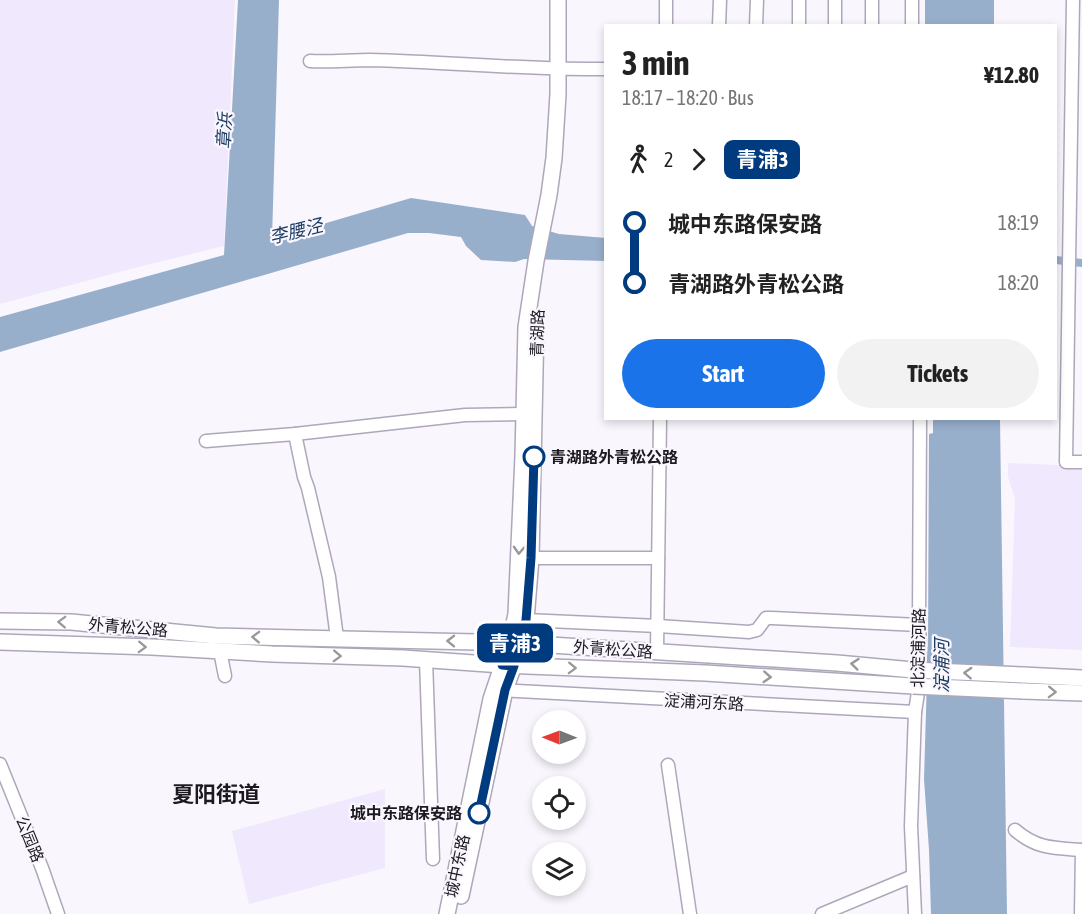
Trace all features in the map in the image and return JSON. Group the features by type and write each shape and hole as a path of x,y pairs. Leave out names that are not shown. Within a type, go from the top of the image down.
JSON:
{"main road":[{"name":"青湖路","path":"558,0 562,69"},
{"name":"青湖路","path":"514,643 523,456 526,327 547,226 568,0"},
{"name":"青湖路","path":"514,643 526,620 531,558 536,330 540,262"},
{"name":"外青松公路","path":"0,621 71,622 216,636 514,643 837,663 1023,683 1082,693"},
{"name":"外青松公路","path":"0,642 705,673 913,686 1023,683 1082,678"},
{"name":"城中东路","path":"457,914 500,690 514,643"},
{"name":"城中东路","path":"447,914 491,699 500,690"}],"street":[{"path":"666,0 666,24"},
{"path":"719,24 720,0"},
{"path":"756,24 757,0"},
{"path":"799,0 799,24"},
{"path":"835,0 835,24"},
{"path":"872,0 872,24"},
{"path":"912,0 912,24"},
{"path":"1073,0 1066,462 1082,462"},
{"path":"310,61 367,60 604,69"},
{"path":"206,441 465,416 523,414"},
{"path":"657,652 660,420"},
{"name":"北淀浦河路","path":"915,914 911,826 915,712 921,673 919,626 920,420"},
{"path":"295,434 329,577 337,638"},
{"path":"531,558 658,558"},
{"path":"526,620 749,632 757,630 766,618 919,626"},
{"path":"220,651 225,676"},
{"path":"426,660 433,859"},
{"name":"淀浦河东路","path":"500,690 915,712"},
{"name":"公园路","path":"0,764 58,914"},
{"path":"668,765 690,914"},
{"path":"1015,830 1025,839 1037,845 1082,850 1081,914"},
{"path":"822,914 913,876"}],"shaded area":[{"path":"0,0 235,0 224,246 0,304"},
{"path":"1008,463 1082,466 1082,650 1010,647 1015,499 1008,477"},
{"path":"385,789 385,868 249,904 232,831"}],"water":[{"path":"238,0 279,0 272,239 411,198 525,215 532,226 559,234 604,238 604,261 524,259 515,262 481,260 466,246 461,237 408,233 0,352 0,317 224,255"},
{"path":"925,0 994,0 994,24 925,24"},
{"name":"淀浦河","path":"933,420 1000,420 1007,914 931,914 924,779 928,645 929,434 933,433"}],"waterway":[{"path":"1057,260 1082,263"}],"bus line":[{"name":"青浦3","path":"479,813 505,690 514,666 502,665 510,643 519,643 526,620 531,558 534,457"}],"place":[{"name":"青湖路外青松公路","path":"534,457"},
{"name":"城中东路保安路","path":"479,813"}],"district":[{"name":"夏阳街道","path":"216,794"}],"water label":[{"name":"章浜","path":"224,131"},
{"name":"李腰泾","path":"296,231"}]}
